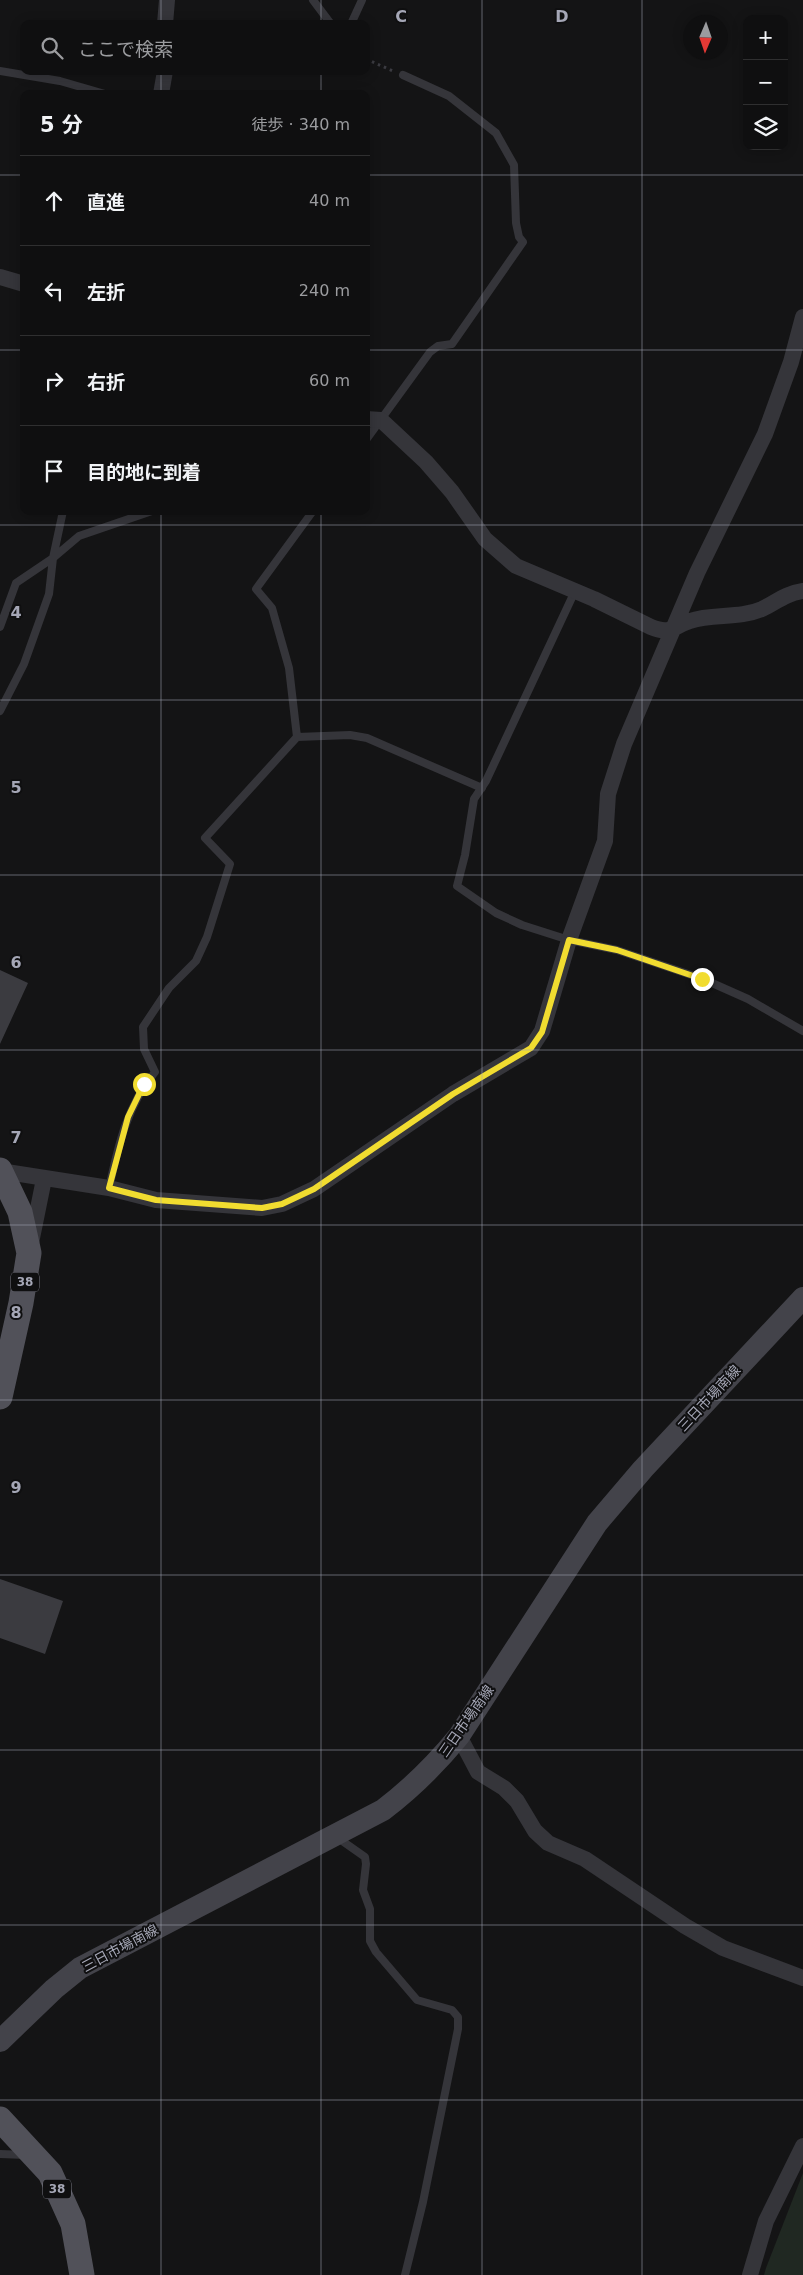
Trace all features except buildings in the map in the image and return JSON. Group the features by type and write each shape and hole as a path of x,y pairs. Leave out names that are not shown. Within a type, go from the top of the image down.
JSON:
{"main road":[{"name":"38","path":"0,1170 20,1212 29,1253 21,1303 0,1397"},
{"name":"三日市場南線","path":"0,2040 54,1988 80,1968 383,1810 413,1786 435,1765 460,1736 597,1523 643,1469 803,1298"},
{"name":"38","path":"0,2119 50,2173 73,2224 82,2275"}],"street":[{"path":"165,20 167,0"},
{"path":"162,90 164,75"},
{"path":"0,277 20,283"},
{"path":"0,1170 44,1179 109,1188 156,1200 262,1208 282,1204 314,1189 453,1094 531,1048 542,1032 569,940 605,841 608,794 624,744 697,573 765,434 791,362 803,317"},
{"path":"374,420 426,462 452,492 484,539 516,566 575,591 651,628 660,631 672,631 689,621 761,610 782,596 803,590"},
{"path":"29,1253 44,1179"},
{"path":"460,1736 478,1772 504,1788 517,1801 535,1831 548,1843 585,1860 685,1926 723,1948 803,1978"},
{"path":"750,2275 766,2221 803,2146"}],"lane":[{"path":"313,0 328,20"},
{"path":"353,20 362,0"},
{"path":"0,71 20,74"},
{"path":"24,75 60,81 91,90"},
{"path":"374,420 430,352 438,346 452,344 523,242 519,237 516,223 514,166 496,133 488,124 449,96 403,75"},
{"path":"0,711 24,664 49,594 53,558 62,515"},
{"path":"0,628 16,583 53,558 80,536 140,515"},
{"path":"297,737 289,668 272,608 256,589 310,515"},
{"path":"575,591 482,788 474,799 465,855 457,886 496,913 522,925 569,940 617,950 702,979 748,999 803,1031"},
{"path":"109,1188 128,1117 144,1084 155,1072 144,1049 143,1027 169,988 196,961 207,937 230,864 205,838 297,737 350,735 368,738 482,788"},
{"path":"335,1835 365,1857 363,1890 370,1909 370,1941 376,1952 417,2000 452,2010 458,2017 458,2029 423,2202 405,2275"},
{"path":"0,2154 33,2155"}],"path":[{"path":"370,61 403,75"}],"shaded area":[{"path":"803,2173 803,2275 764,2275 766,2268"}],"route":[{"path":"144,1084 128,1117 119,1144 109,1188 156,1200 262,1208 282,1204 314,1189 341,1173 453,1094 514,1056 531,1048 542,1032 569,940 617,950 702,979"}]}
